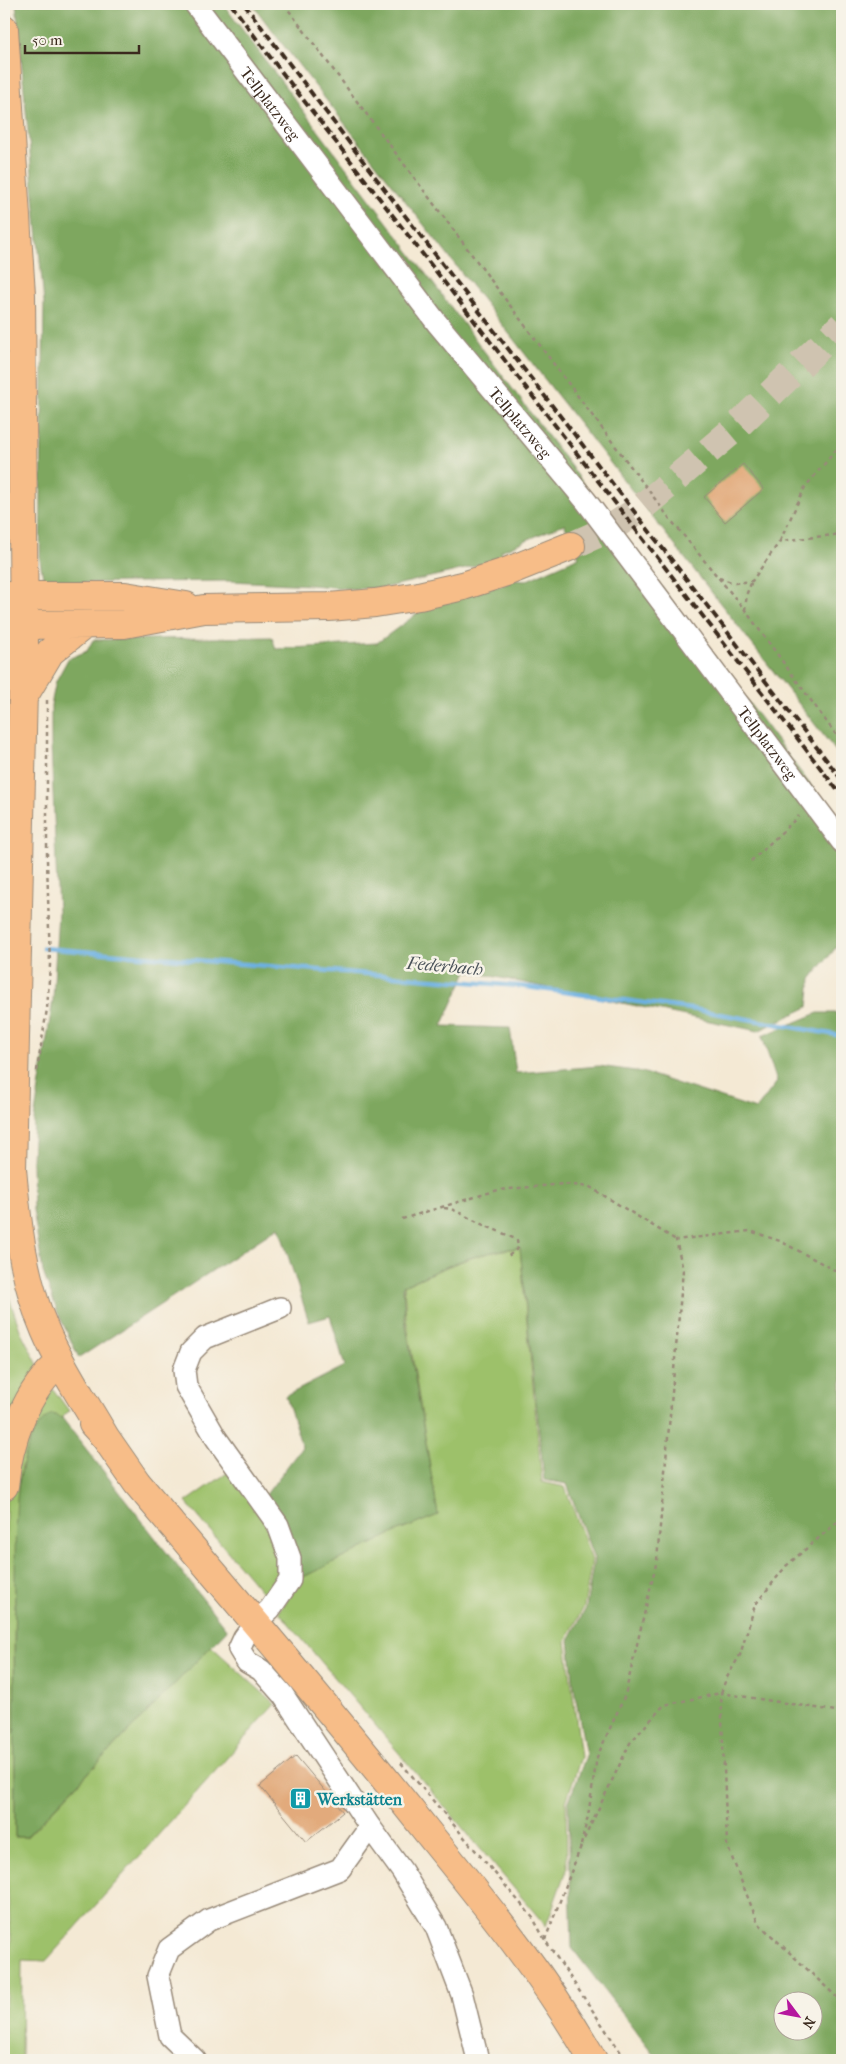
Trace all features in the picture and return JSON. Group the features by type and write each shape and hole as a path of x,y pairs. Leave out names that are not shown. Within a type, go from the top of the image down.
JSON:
{"main road":[{"path":"4,29 21,295 14,625 36,696"},
{"path":"14,625 124,624 204,610 329,607 375,603 463,586 571,546"},
{"path":"14,595 126,596 204,610"},
{"path":"84,625 50,652 36,696 12,1150 18,1228 24,1264 36,1310 56,1365 76,1406 104,1437 137,1483 374,1765 512,1938 545,1982 593,2060"},
{"path":"4,1191 13,1256 22,1297 37,1340 56,1365"},
{"path":"4,1486 16,1430 35,1391 56,1365"}],"lane":[{"name":"Tellplatzweg","path":"194,4 437,323 586,501 842,842"},
{"path":"280,1308 205,1338 190,1352 184,1370 186,1386 216,1438 278,1525 290,1558 290,1580 270,1609 255,1623 244,1638 239,1649 240,1654 247,1662 261,1670 283,1695 370,1827 402,1871 436,1927 462,1995 478,2060"},
{"path":"195,2060 170,2036 158,1976 169,1949 209,1920 340,1869 370,1827"}],"path":[{"path":"284,4 646,488 745,610 842,743"},
{"path":"745,610 747,594 752,581 780,541 805,487 842,443"},
{"path":"780,541 842,534"},
{"path":"718,578 735,583 752,581"},
{"path":"35,1078 47,1009 50,965 47,842 36,696"},
{"path":"750,861 784,829"},
{"path":"402,1220 498,1190 564,1184 590,1187 676,1240 750,1231 780,1241 842,1274"},
{"path":"442,1207 455,1209 517,1240 518,1248 506,1258"},
{"path":"581,1845 597,1757 624,1695 657,1560 683,1270 676,1240"},
{"path":"842,1518 786,1566 755,1605 740,1655 726,1679 721,1693 726,1845 758,1923 842,2002"},
{"path":"545,1940 581,1845 630,1743 664,1705 721,1693 842,1712"}],"green space":[{"path":"16,4 223,4 842,827 842,940 811,979 808,1007 758,1031 467,971 442,1026 510,1028 516,1073 599,1066 642,1072 756,1109 777,1082 762,1036 818,1013 842,1013 842,2060 658,2060 572,1948 568,1803 586,1756 574,1688 569,1640 586,1608 594,1559 567,1484 544,1480 520,1248 474,1257 403,1286 405,1319 438,1515 396,1532 299,1579 265,1496 302,1447 286,1396 345,1366 330,1316 309,1322 279,1227 79,1358 57,1311 43,1272 33,1210 32,1161 34,1120 53,1000 58,912 51,705 56,681 68,659 87,651 93,640 272,637 276,649 377,643 425,608 516,580 525,581 579,557 564,524 501,551 503,557 465,569 383,588 353,589 231,581 44,583 40,561 44,303"},
{"path":"252,4 842,4 842,759 280,41"},
{"path":"520,1248 542,1482 565,1487 592,1560 584,1607 566,1641 581,1757 566,1802 567,1867 546,1926 279,1612 303,1577 396,1532 438,1515 406,1318 404,1286 446,1267 475,1257"},
{"path":"4,1282 20,1330 38,1365 4,1447"},
{"path":"53,1389 69,1411 62,1418 52,1414 22,1465 17,1508 14,1638 15,1837 27,1837 211,1646 275,1704 46,1961 22,1960 21,2060 4,2060 4,2017 11,1940 4,1838 6,1501 11,1467 20,1433"},
{"path":"52,1414 62,1418 227,1630 26,1837 15,1837 16,1508 20,1478 30,1442 36,1429"},
{"path":"230,1471 262,1517 282,1560 280,1582 266,1597 186,1502"}],"building":[{"path":"743,464 764,489 725,522 704,497"},
{"name":"Werkstätten","path":"296,1756 343,1812 306,1842 260,1786"}],"waterway":[{"name":"Federbach","path":"43,948 519,986 698,1010 842,1036"}],"tunnel":[{"path":"571,546 611,528 641,508 732,431 842,325"}],"railway":[{"path":"231,4 842,796"},
{"path":"244,4 379,182 842,780"}],"place":[{"name":"Werkstätten","path":"301,1799"}]}
